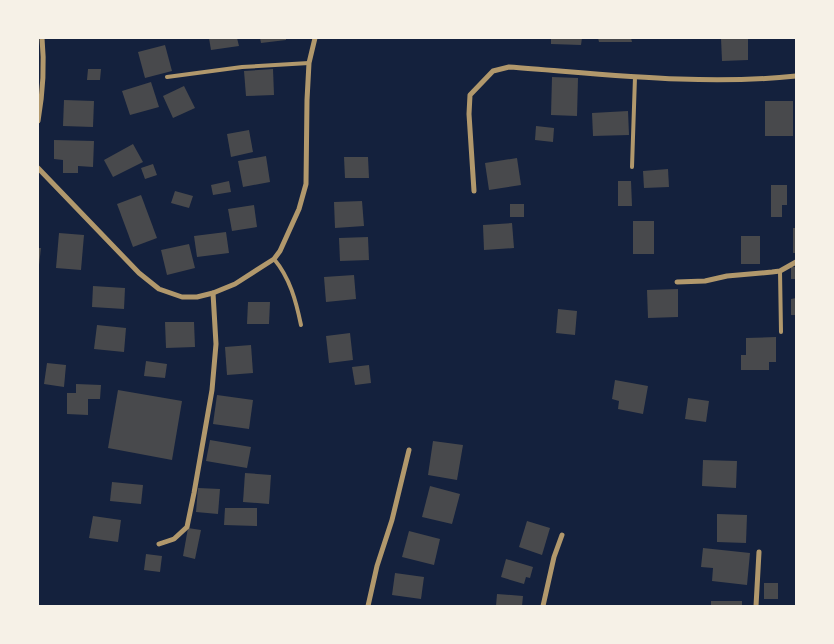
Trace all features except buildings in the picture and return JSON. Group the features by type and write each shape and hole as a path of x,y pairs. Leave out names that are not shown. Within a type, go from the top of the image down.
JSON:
{"street":[{"path":"38,121 43,88 42,38"},
{"path":"38,168 139,273 159,289 182,297 197,297 235,284 274,259 287,237 299,209 306,184 307,100 310,63 315,38"},
{"path":"474,191 469,114 470,95 493,71 509,67 635,77 756,80 796,76"},
{"path":"677,282 705,281 727,276 780,271 796,262"},
{"path":"159,544 174,539 187,527 212,390 216,344 213,293"},
{"path":"368,606 409,450"},
{"path":"543,606 554,557 562,535"},
{"path":"756,606 759,552"}],"lane":[{"path":"167,77 242,67 310,63"},
{"path":"632,167 635,77"},
{"path":"274,259 294,296 301,324"},
{"path":"780,271 781,332"}]}
